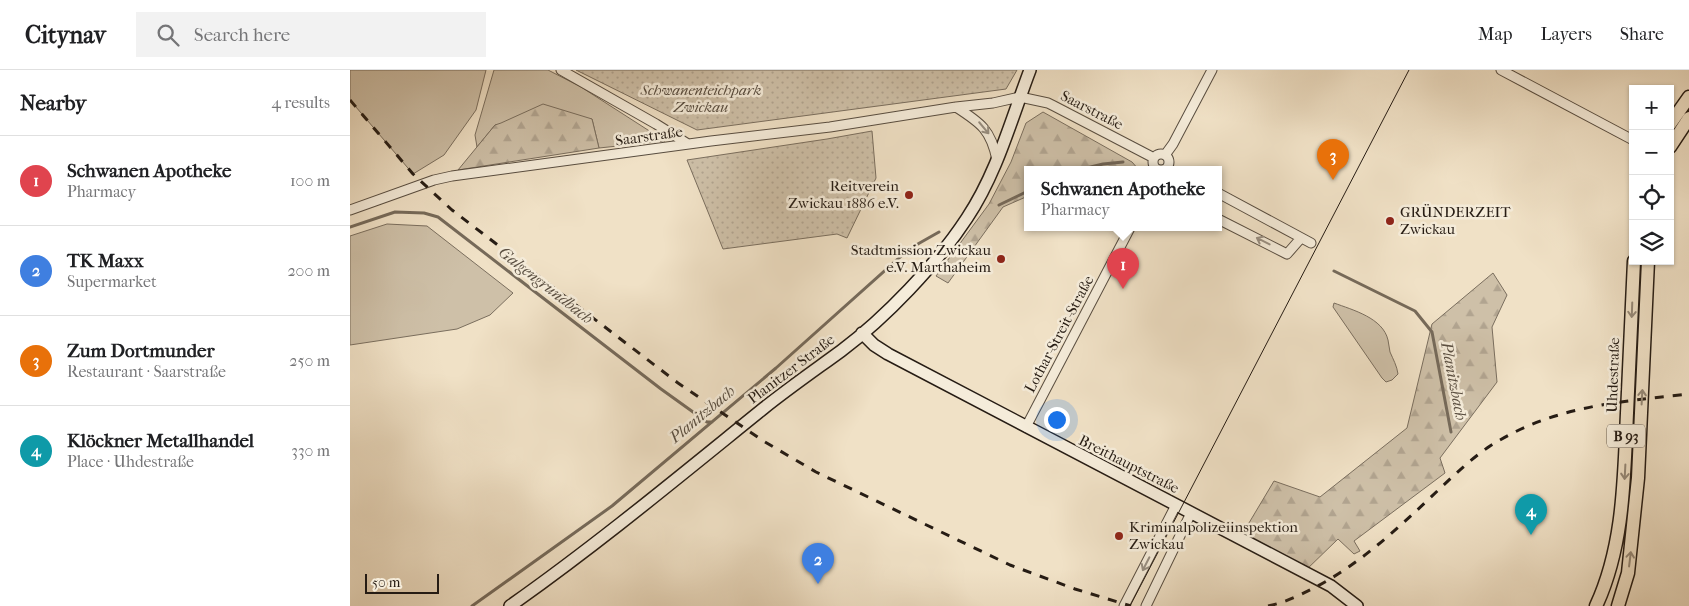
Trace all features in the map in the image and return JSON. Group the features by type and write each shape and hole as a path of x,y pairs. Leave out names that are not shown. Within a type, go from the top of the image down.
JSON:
{"main road":[{"name":"Planitzer Straße","path":"510,606 590,548 766,406 862,333 909,288 952,239 976,204 997,160 1030,70"},
{"path":"1674,118 1689,97"},
{"path":"1674,141 1689,118"},
{"name":"Uhdestraße","path":"1596,606 1610,570 1616,544 1624,478 1634,265"},
{"name":"Uhdestraße","path":"1618,606 1628,574 1638,478 1648,265"},
{"name":"Breithauptstraße","path":"862,333 874,345 888,354 1331,586 1357,606"}],"street":[{"path":"561,70 688,144"},
{"path":"1165,155 1173,144 1212,70"},
{"path":"1501,70 1629,138"},
{"name":"Saarstraße","path":"350,210 434,180 452,176 830,127 993,103 1020,97 1048,103 1154,158"},
{"path":"956,107 978,121 988,132 997,160"},
{"path":"1155,166 1154,158 1160,154 1165,155"},
{"path":"1165,155 1169,161 1168,165"},
{"path":"1222,195 1311,244"},
{"path":"1222,220 1287,254 1301,238"},
{"name":"Lothar-Streit-Straße","path":"1026,427 1128,231"},
{"path":"1124,606 1176,505"},
{"path":"1146,606 1191,513"}],"green space":[{"path":"350,70 486,70 476,110 444,155 413,174 350,100"},
{"path":"494,70 548,70 581,87 665,141 599,148 592,119 495,125 477,147 475,135"},
{"name":"Schwanenteichpark Zwickau","path":"576,70 1017,70 1006,89 697,130"},
{"path":"543,104 592,119 599,148 458,170 495,125"},
{"path":"1043,112 1132,162 1136,166 1024,166 1024,198 1003,207 948,283 936,276 989,204 1011,162 1026,123"},
{"path":"872,131 876,178 847,238 837,234 723,249 687,160"},
{"path":"387,224 427,226 513,293 490,315 457,329 350,345 350,236"},
{"path":"1493,273 1507,295 1492,327 1497,382 1440,458 1445,473 1354,541 1360,551 1354,554 1338,539 1304,572 1240,538 1274,481 1320,497 1407,428 1432,324"},
{"path":"1334,303 1374,320 1385,332 1398,374 1392,380 1386,382 1382,378 1333,307"}],"waterway":[{"name":"Planitzbach","path":"1095,166 1123,162"},
{"name":"Planitzbach","path":"999,205 1024,193"},
{"name":"Galgengrundbach","path":"350,227 395,212 424,213 438,217 661,389 707,422 712,422"},
{"name":"Galgengrundbach","path":"472,606 612,506 776,368 909,249 939,232"},
{"name":"Planitzbach","path":"1334,271 1415,311 1432,332 1451,432"}],"tram line":[{"path":"1130,606 1409,70"}],"railway":[{"path":"350,100 413,174 452,210 678,383 765,442 816,472 1010,565 1075,589 1131,606"},
{"path":"1268,606 1286,601 1314,588 1346,569 1389,535 1474,458 1490,446 1514,433 1538,422 1586,408 1611,403 1689,394"}],"place":[{"name":"Zum Dortmunder","path":"1333,180"},
{"name":"Reitverein Zwickau 1886 e.V.","path":"909,195"},
{"name":"GRÜNDERZEIT Zwickau","path":"1390,221"},
{"name":"Stadtmission Zwickau e.V. Marthaheim","path":"1001,259"},
{"name":"Schwanen Apotheke","path":"1123,289"},
{"name":"Klöckner Metallhandel","path":"1531,535"},
{"name":"Kriminalpolizeiinspektion Zwickau","path":"1119,536"},
{"name":"TK Maxx","path":"818,584"}]}
